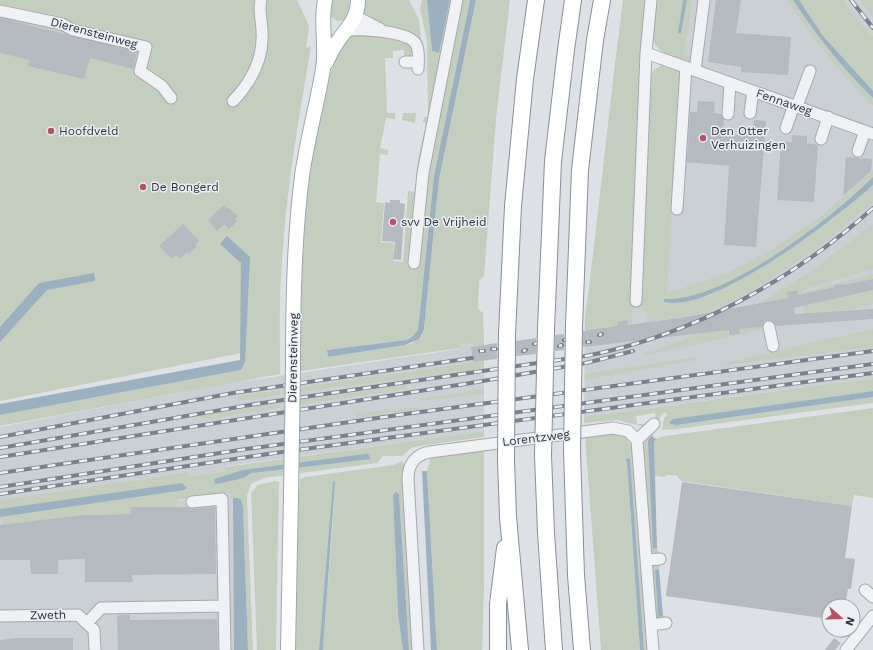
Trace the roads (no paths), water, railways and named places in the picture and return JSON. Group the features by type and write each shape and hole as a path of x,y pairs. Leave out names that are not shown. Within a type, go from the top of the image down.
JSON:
{"highway":[{"path":"520,650 508,517 506,460 507,334 513,206 525,79 536,0"},
{"path":"554,650 546,533 543,455 546,329 553,161 573,0"},
{"path":"582,650 576,575 572,451 574,326 580,170 595,40 602,0"},
{"path":"498,650 498,604 508,517"}],"main road":[{"name":"Dierensteinweg","path":"288,650 294,294 297,223 310,128 323,69 325,44 322,18 325,0"},
{"path":"356,16 358,0"},
{"name":"Dierensteinweg","path":"323,69 336,43 356,16"},
{"path":"322,18 334,30 340,32 346,31"}],"street":[{"path":"233,101 240,94 259,61 263,32 260,12 261,0"},
{"path":"414,263 423,173 458,0"},
{"path":"636,301 646,53 651,0"},
{"path":"677,209 691,69 704,0"},
{"name":"Dierensteinweg","path":"0,11 62,24 73,30 146,47 140,71 162,86 171,98"},
{"path":"356,16 384,32"},
{"path":"346,31 356,29 384,32 413,40 417,47 418,66 404,62"},
{"name":"Fennaweg","path":"646,53 869,132"},
{"path":"786,128 810,71"},
{"path":"728,114 730,83"},
{"path":"750,113 753,91"},
{"path":"822,139 828,117"},
{"path":"858,151 869,132"},
{"path":"769,326 773,346"},
{"path":"652,650 637,440 654,424"},
{"name":"Lorentzweg","path":"418,650 408,479 411,465 416,457 430,452 613,428 628,431 637,440"},
{"path":"192,502 222,499 225,650"},
{"path":"646,560 660,559"},
{"path":"95,650 94,630 88,622 101,608 224,606"},
{"name":"Zweth","path":"0,616 78,615 88,622"},
{"path":"846,650 869,627 873,616"},
{"path":"651,625 666,623"}],"water":[{"path":"427,0 450,0 439,53 432,51"},
{"path":"470,0 476,0 439,179 424,329 419,339 405,345 328,357 327,350 406,340 411,338 418,330 434,176"},
{"path":"683,0 687,0 681,33 678,33"},
{"path":"793,0 799,0 823,36 873,91 873,98 830,51"},
{"path":"873,177 873,185 832,219 804,240 742,279 712,293 685,302 664,302 664,299 688,297 716,287 745,273 804,235 831,214"},
{"path":"227,236 250,257 245,362 241,370 0,415 0,404 240,360 241,263 220,244"},
{"path":"94,273 95,281 47,290 0,342 0,327 39,283"},
{"path":"873,391 873,397 677,425 670,424 669,422 673,419"},
{"path":"651,436 656,439 654,442 657,548 653,549 648,441"},
{"path":"368,454 371,459 251,473 243,478 218,484 215,484 214,479 243,470"},
{"path":"629,458 644,650 640,650 627,462 625,460"},
{"path":"422,471 427,471 437,650 431,650"},
{"path":"335,481 323,650 319,650 333,482"},
{"path":"182,483 187,488 184,490 0,517 0,509"},
{"path":"396,492 399,494 409,650 403,650 398,615 393,495"},
{"path":"233,498 238,498 241,500 243,506 248,650 234,650"},
{"path":"659,569 663,616 658,617 655,570"}],"railway":[{"path":"851,0 873,28"},
{"path":"0,448 256,404 586,356 626,347 703,319 740,301 809,259 873,208"},
{"path":"564,340 568,339"},
{"path":"534,344 538,343"},
{"path":"510,347 514,346"},
{"path":"0,457 477,382 586,363 633,351"},
{"path":"0,473 398,415 873,351"},
{"path":"0,437 233,393 472,358"},
{"path":"0,487 246,449 873,364"},
{"path":"0,494 275,453 873,373"}],"place":[{"name":"Hoofdveld","path":"51,131"},
{"name":"Den Otter Verhuizingen","path":"703,138"},
{"name":"De Bongerd","path":"143,187"},
{"name":"svv De Vrijheid","path":"393,222"}]}
